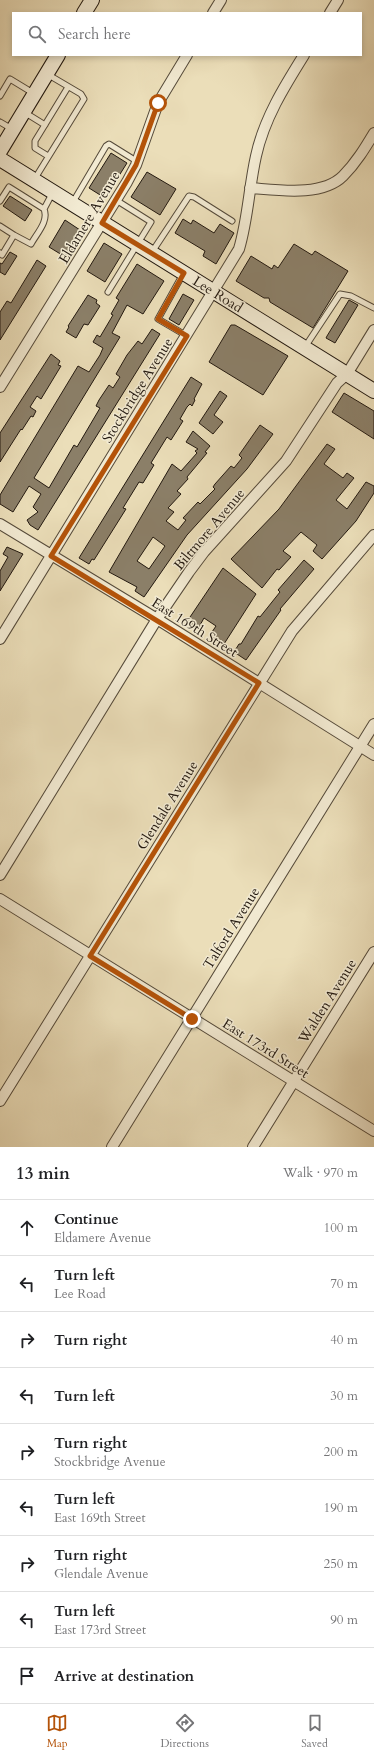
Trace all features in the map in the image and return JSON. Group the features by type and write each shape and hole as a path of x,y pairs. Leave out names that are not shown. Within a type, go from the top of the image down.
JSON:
{"main road":[{"path":"85,12 92,0"},
{"path":"0,151 57,56"},
{"name":"Lee Road","path":"0,159 374,391"}],"street":[{"path":"214,12 221,0"},
{"path":"331,12 338,0"},
{"name":"Eldamere Avenue","path":"0,387 102,223 138,162 158,103 186,56"},
{"name":"Stockbridge Avenue","path":"0,639 239,249 245,228 256,156 264,130 280,92 303,56"},
{"path":"250,188 302,190 326,186 342,177 357,160 374,133"},
{"name":"Biltmore Avenue","path":"0,875 158,619 204,552 286,461 337,383 347,374 374,330"},
{"name":"East 169th Street","path":"0,524 158,619 374,755"},
{"name":"Glendale Avenue","path":"0,1101 292,631 374,535"},
{"name":"Talford Avenue","path":"112,1147 374,724"},
{"name":"East 173rd Street","path":"0,899 374,1131"},
{"name":"Walden Avenue","path":"253,1147 374,952"}],"lane":[{"path":"33,180 84,99 81,94 46,74"},
{"path":"0,96 10,80 34,93"},
{"path":"48,156 35,148 35,141 68,87"},
{"path":"23,112 45,125"},
{"path":"0,122 12,130"},
{"path":"72,204 106,146 109,144 138,162"},
{"path":"0,201 8,187 44,209 46,213 44,222 30,244 0,226"},
{"path":"44,209 53,192"},
{"path":"152,253 189,196 194,197 232,221"},
{"path":"108,292 151,222 116,200"},
{"path":"0,253 2,254 14,235"},
{"path":"184,273 158,319 187,336"},
{"path":"305,348 340,294 351,296 374,308"}],"building":[{"path":"111,153 127,163 105,198 89,188"},
{"path":"147,172 176,189 160,215 131,197"},
{"path":"10,196 32,210 25,221 3,206"},
{"path":"183,219 191,224 193,220 214,233 220,224 234,233 216,264 203,256 205,251 175,233"},
{"path":"65,220 83,232 67,258 49,247"},
{"path":"104,243 122,254 105,282 87,271"},
{"path":"294,244 312,255 315,251 348,271 313,328 270,302 269,298 264,298 236,281 251,256 272,269 274,265 278,268"},
{"path":"10,252 17,256 5,275 0,272 0,263 2,264"},
{"path":"37,260 46,266 0,340 0,312 7,301 11,303"},
{"path":"137,264 164,281 143,314 127,305 112,333 120,337 34,478 49,488 74,445 77,447 100,408 96,406 99,400 109,385 113,388 120,377 116,374 127,355 138,341 142,344 152,329 160,334 38,530 30,525 27,520 38,512 33,507 41,494 29,486 13,512 0,504 0,495 78,366 89,372 100,355 103,348 93,342 97,335 100,337 113,315 111,314 119,300 116,298"},
{"path":"183,294 194,300 179,325 169,319"},
{"path":"88,295 97,300 96,303 100,306 88,325 84,324 76,338 66,332 69,327 68,326"},
{"path":"349,300 358,305 335,343 326,338"},
{"path":"231,325 235,325 288,356 263,395 209,362"},
{"path":"51,354 60,361 58,365 61,366 41,399 37,396 30,407 36,411 33,417 31,416 22,430 21,429 0,462 0,433"},
{"path":"191,377 202,384 192,406 190,404 187,407 180,419 183,421 171,440 167,437 151,463 154,465 143,483 139,482 123,508 126,509 94,560 92,559 89,564 79,558"},
{"path":"220,391 227,396 214,415 223,422 213,434 199,423"},
{"path":"344,393 374,411 374,439 332,412"},
{"path":"260,425 273,434 247,469 187,535 144,597 135,591 137,587 109,572 172,464 181,471 197,453 195,451 198,449 186,442 193,431 210,446 205,452 207,453 187,477 188,479 177,491 181,494 168,508 174,512 166,521 178,530 186,520 183,518 198,502 200,504 215,489 213,487 215,484 231,466 234,468 242,458 239,455","holes":["153,537 165,546 149,569 137,561"]},
{"path":"327,444 335,449 324,464 343,478 347,473 354,478 336,500 347,509 366,482 374,486 374,493 356,521 322,559 313,551 317,545 301,532 283,551 291,557 279,570 277,569 262,588 231,559 279,509"},
{"path":"7,547 23,554 0,591 0,571 8,557 3,554"},
{"path":"304,560 314,569 280,609 281,610 246,660 234,652 239,644 241,644 258,616 260,617 280,592 278,590"},
{"path":"223,568 256,594 224,644 210,635 216,626 204,618 199,627 196,625 193,628 186,623"}],"route":[{"path":"158,103 136,165 102,223 184,273 158,319 187,336 51,556 158,619 259,683 90,956 192,1019"}]}
